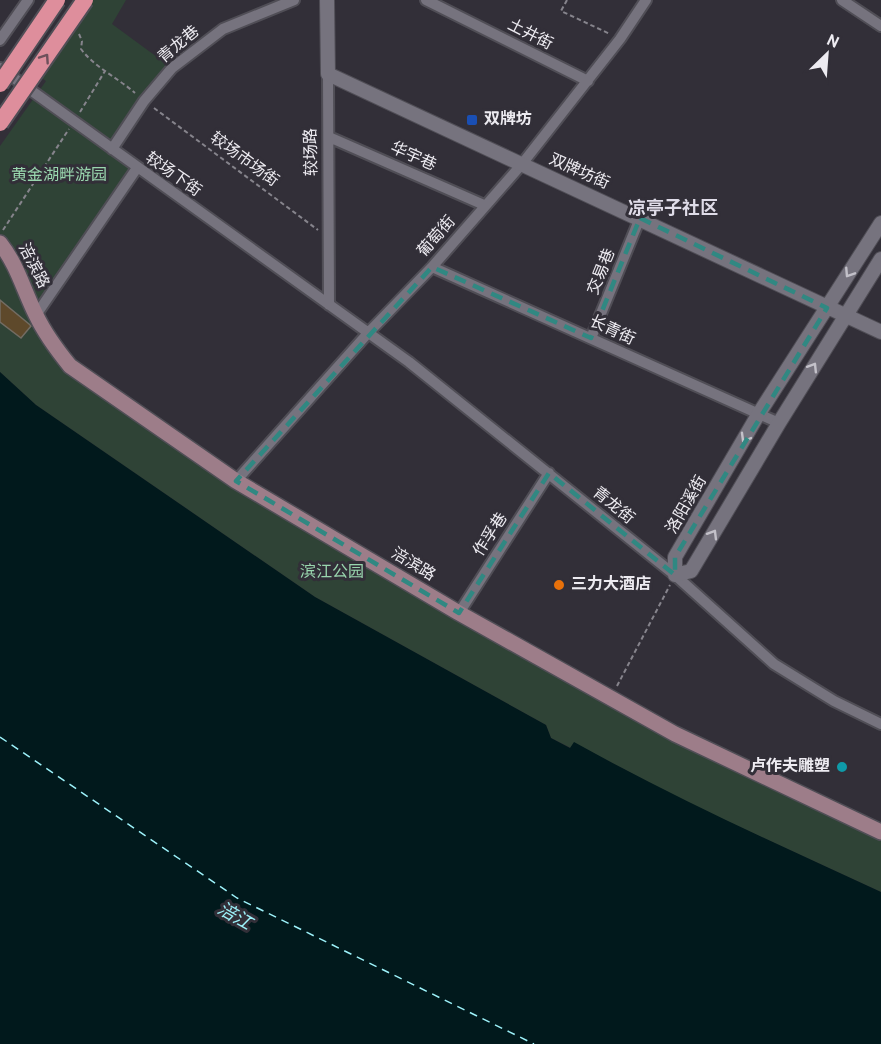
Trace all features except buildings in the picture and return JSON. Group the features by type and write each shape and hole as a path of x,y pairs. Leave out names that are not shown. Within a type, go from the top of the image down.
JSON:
{"highway":[{"path":"0,84 57,0"},
{"path":"0,123 84,0"}],"main road":[{"name":"涪滨路","path":"0,243 13,260 36,315 52,344 70,366 236,481 610,699 712,753 881,832"}],"street":[{"path":"0,40 28,0"},
{"name":"青龙巷","path":"112,149 144,101 172,68 223,29 294,0"},
{"name":"较场路","path":"327,0 329,305"},
{"name":"葡萄街","path":"236,481 369,332 432,267 522,164 620,39 646,0"},
{"path":"842,0 881,26"},
{"name":"土井街","path":"433,2 588,81"},
{"name":"较场下街","path":"0,68 329,305"},
{"name":"双牌坊街","path":"328,74 881,332"},
{"name":"华宇巷","path":"329,137 484,205"},
{"path":"36,315 137,168"},
{"name":"交易巷","path":"591,338 640,218"},
{"name":"洛阳溪街","path":"675,574 675,557 759,415 881,224"},
{"path":"675,574 691,571 779,423 881,259"},
{"name":"长青街","path":"432,267 779,423"},
{"name":"青龙街","path":"329,305 409,362 675,574 774,664 834,702 881,724"},
{"name":"作孚巷","path":"459,613 549,473"}],"path":[{"path":"567,0 561,11 620,39"},
{"name":"较场市场街","path":"79,34 82,41 81,49 87,57 330,238"},
{"path":"0,235 106,70"},
{"path":"610,699 675,574"}],"highlighted area":[{"path":"640,218 827,308 675,557 675,575 549,473 459,613 236,481 432,267 591,338"}],"green space":[{"name":"滨江公园","path":"85,0 126,0 112,24 172,68 112,149 137,168 36,315 52,343 236,481 610,699 881,832 881,892 692,805 574,743 571,748 551,738 546,725 315,597 36,405 0,372 0,146 46,81 34,73"}],"water":[{"name":"涪江","path":"0,372 36,405 315,597 546,725 551,738 570,748 574,742 688,801 881,892 881,1044 0,1044"}],"ferry route":[{"path":"0,737 237,898 534,1044"}],"place":[{"name":"双牌坊","path":"472,120"},
{"name":"三力大酒店","path":"559,585"},
{"name":"卢作夫雕塑","path":"842,767"}],"district":[{"name":"凉亭子社区","path":"673,209"}],"park label":[{"name":"黄金湖畔游园","path":"59,176"}]}
